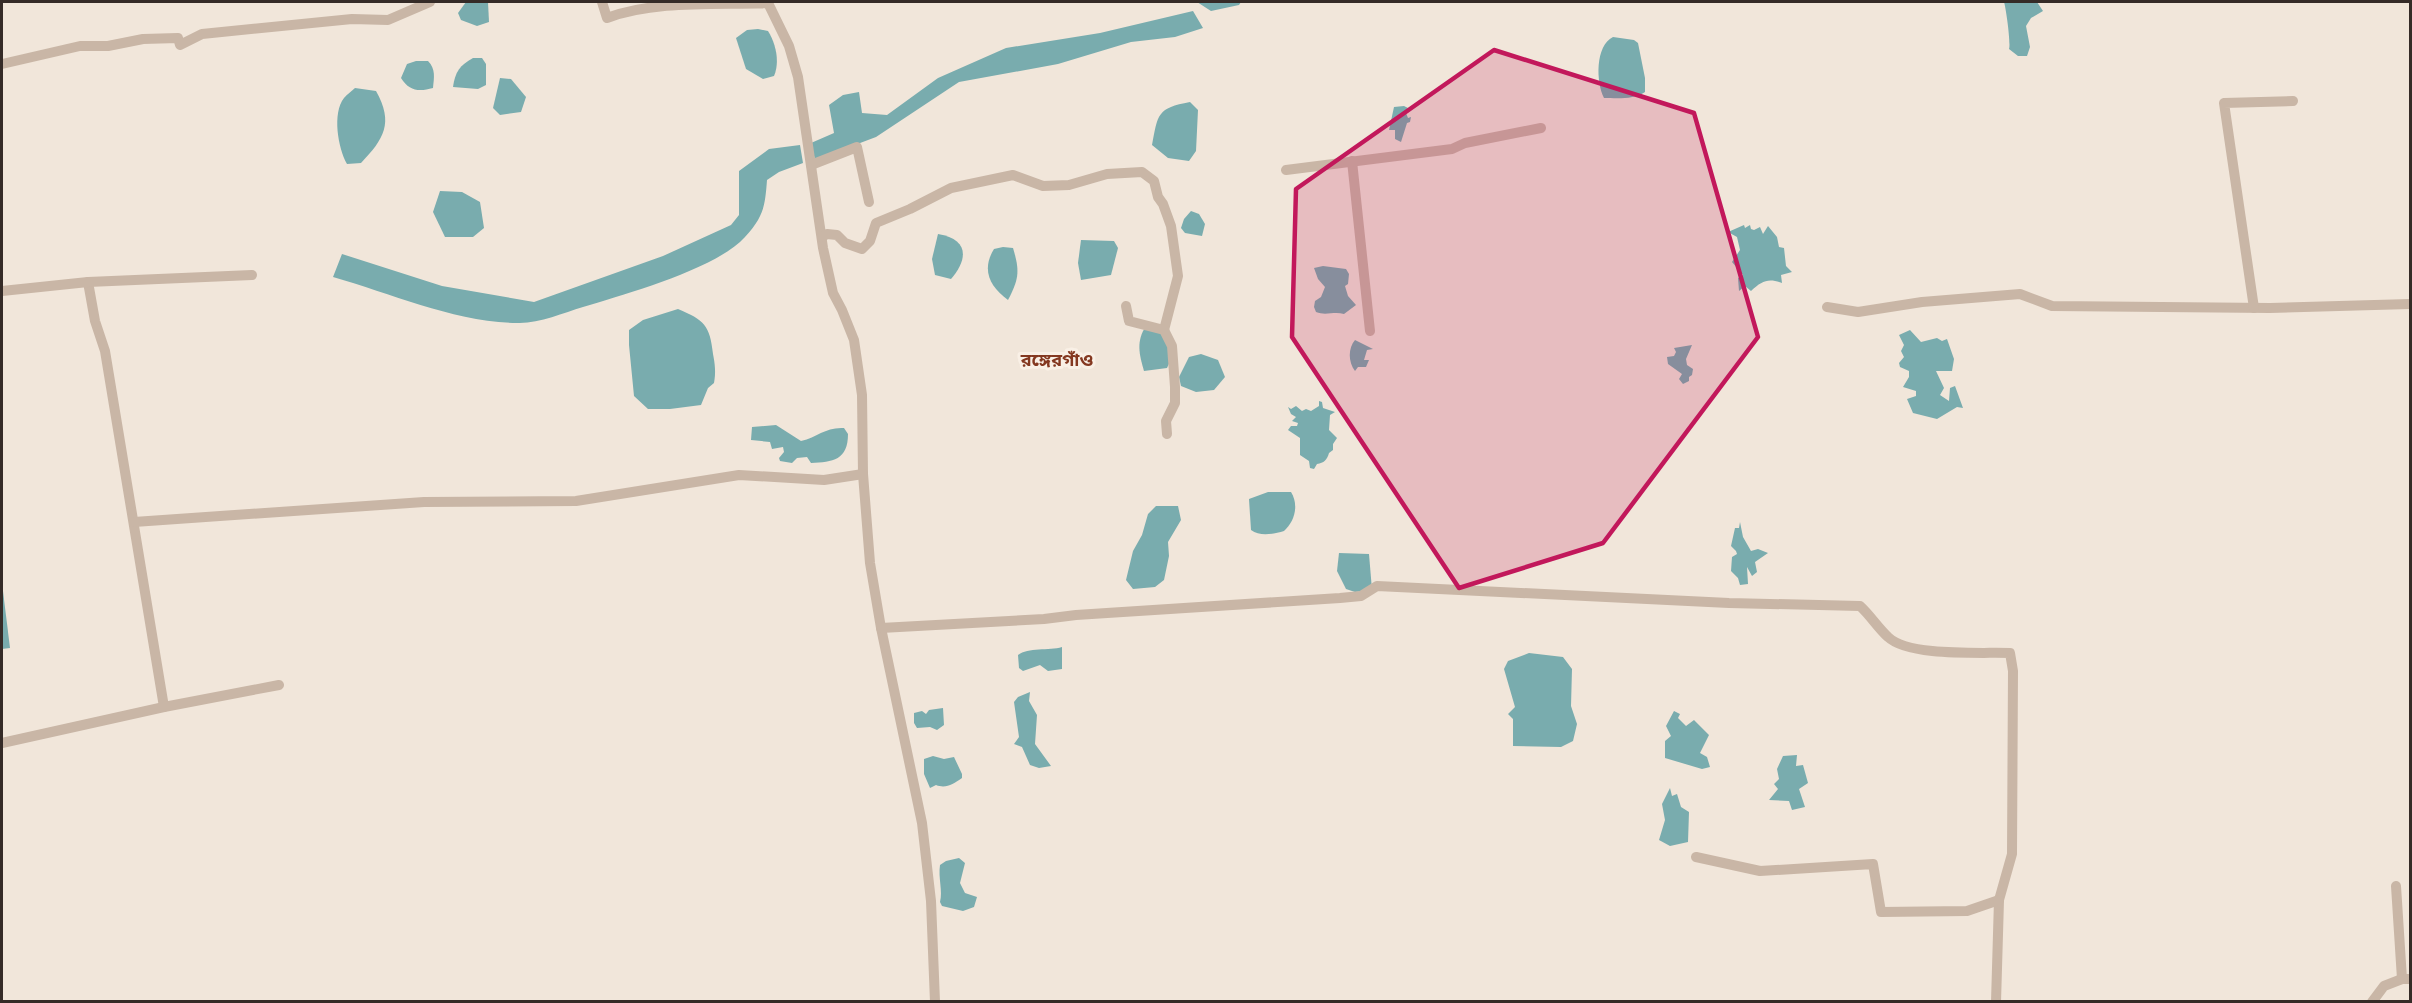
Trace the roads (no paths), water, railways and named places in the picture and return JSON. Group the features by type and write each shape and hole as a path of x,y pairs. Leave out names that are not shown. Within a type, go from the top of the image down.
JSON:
{"street":[{"path":"2,64 80,46 108,46 143,39 178,38 180,45 202,34 352,20 388,20 430,2"},
{"path":"602,2 607,18 626,10 684,5 768,3 789,46 798,77 822,237 833,293 854,340 862,395 863,474 870,563 881,628 922,823 931,901 934,1002"},
{"path":"2254,308 2223,103 2292,101"},
{"path":"1286,170 1452,148 1465,143 1540,128"},
{"path":"811,165 857,147 869,202"},
{"path":"1352,161 1370,331"},
{"path":"822,237 826,234 837,235 845,243 862,249 870,241 876,223 951,188 1003,177 1013,175 1043,186 1069,185 1107,174 1142,172 1154,181 1158,197 1171,226 1178,276 1164,330 1172,346 1175,387 1175,403 1166,421 1167,434"},
{"path":"2,291 88,282 252,275"},
{"path":"88,282 95,321 105,351 164,707"},
{"path":"1827,306 1858,312 1922,302 2020,294 2052,306 2254,308 2410,304"},
{"path":"1126,306 1129,321 1164,330"},
{"path":"134,522 424,502 576,501 739,475 824,480 863,474"},
{"path":"881,628 1044,620 1076,615 1340,598 1361,596 1377,586 1729,603 1860,606 1889,638 1921,650 2010,653 2013,671 2012,854 1999,900 1996,1002"},
{"path":"2,743 164,707 279,685"},
{"path":"1696,857 1760,871 1873,864 1881,912 1967,911 1999,900"},
{"path":"2372,1002 2384,986 2406,979 2396,886"}],"water":[{"path":"466,2 488,2 489,22 477,26 461,20 458,13"},
{"path":"1197,2 1241,2 1239,5 1211,11"},
{"path":"2004,2 2037,2 2043,11 2031,18 2026,26 2030,47 2027,56 2018,56 2009,49"},
{"path":"1193,11 1203,28 1175,37 1131,42 1058,64 959,82 876,137 815,160 811,143 834,133 829,105 843,95 859,92 862,113 887,115 938,78 1006,48 1100,33"},
{"path":"747,30 768,31 777,59 774,76 763,79 746,69 736,38"},
{"path":"1613,37 1634,40 1638,43 1645,78 1645,92 1641,95 1604,98 1599,74 1600,56 1607,42"},
{"path":"473,58 482,58 486,64 486,85 478,89 453,87 459,70"},
{"path":"428,61 431,64 434,74 433,88 415,89 407,86 401,78 407,64"},
{"path":"500,78 511,79 526,97 521,112 500,115 493,108"},
{"path":"355,88 376,91 384,112 385,122 381,138 361,163 347,164 341,149 337,121 340,104"},
{"path":"1190,102 1198,110 1196,151 1189,161 1168,158 1152,145 1158,119 1165,110"},
{"path":"1404,106 1410,109 1406,113 1408,118 1411,117 1401,142 1395,139 1395,130 1389,130 1394,107"},
{"path":"800,145 803,163 779,172 767,180 760,217 745,237 731,249 714,260 669,279 550,318 517,323 470,318 333,277 342,254 442,286 534,302 663,256 731,225 739,215 739,171 769,149"},
{"path":"440,191 462,192 480,202 484,228 473,237 445,237 433,212"},
{"path":"1191,211 1199,214 1205,224 1202,236 1185,233 1181,228 1184,219"},
{"path":"1744,225 1745,228 1750,225 1754,230 1760,227 1763,234 1768,226 1777,237 1779,247 1784,248 1786,266 1792,272 1781,275 1782,283 1769,281 1751,291 1745,286 1739,291 1738,278 1743,275 1732,262 1740,250 1737,237 1728,232"},
{"path":"938,234 955,240 963,250 961,264 951,279 935,275 932,259"},
{"path":"1081,240 1114,241 1118,248 1111,275 1081,280 1078,263"},
{"path":"1013,248 1017,263 1016,280 1008,300 996,290 988,271 988,264 994,249"},
{"path":"1323,266 1346,269 1349,274 1348,284 1345,286 1348,296 1356,305 1344,314 1316,312 1315,301 1321,297 1325,287 1318,279 1314,268"},
{"path":"678,309 700,320 710,336 715,372 714,383 708,388 701,405 648,409 634,396 629,330 643,320"},
{"path":"1146,326 1164,330 1173,355 1167,368 1144,371 1139,348"},
{"path":"1910,330 1921,342 1937,338 1942,341 1947,339 1954,359 1952,371 1936,371 1944,388 1940,395 1949,401 1950,388 1955,386 1963,408 1957,407 1937,419 1913,413 1907,399 1916,396 1916,391 1903,387 1909,377 1909,371 1900,367 1899,363 1904,357 1901,351 1904,345 1899,335"},
{"path":"1355,340 1373,349 1367,350 1364,360 1369,360 1366,367 1358,367 1355,371 1350,355"},
{"path":"1692,345 1686,359 1687,365 1693,369 1692,375 1689,381 1683,384 1679,379 1682,374 1668,364 1667,357 1674,356 1676,352 1674,348"},
{"path":"1201,354 1218,360 1225,377 1214,390 1196,392 1181,386 1179,377 1189,357"},
{"path":"1319,401 1322,402 1323,408 1335,412 1330,415 1329,430 1337,438 1333,444 1333,450 1314,469 1310,468 1309,461 1300,455 1300,438 1288,430 1291,426 1297,426 1298,423 1292,421 1296,417 1291,414 1288,407 1291,409 1296,406 1302,411 1306,409 1311,411 1319,406"},
{"path":"776,425 801,441 832,429 844,428 848,434 847,443 838,458 826,462 811,463 807,457 797,458 792,463 780,461 779,458 784,452 783,447 772,449 770,442 751,440 752,427"},
{"path":"1268,492 1291,492 1295,502 1295,513 1291,523 1284,531 1259,534 1251,530 1249,499"},
{"path":"1156,506 1178,506 1181,520 1168,542 1169,556 1164,580 1155,587 1133,589 1126,580 1133,551 1142,535 1148,514"},
{"path":"1740,522 1743,537 1751,551 1758,549 1768,553 1755,562 1757,572 1752,576 1747,567 1748,584 1740,585 1738,578 1731,571 1732,557 1737,554 1731,546 1735,528 1739,528"},
{"path":"1339,553 1369,554 1372,590 1355,592 1346,589 1337,571"},
{"path":"2,583 10,648 2,649"},
{"path":"1062,647 1062,669 1048,671 1040,665 1023,671 1019,668 1018,655 1022,653"},
{"path":"1529,653 1563,657 1572,669 1571,706 1577,724 1573,741 1561,747 1513,746 1513,719 1508,714 1515,707 1504,669 1508,661"},
{"path":"1030,692 1029,701 1037,715 1035,744 1051,766 1039,768 1030,765 1022,747 1014,744 1019,737 1014,702 1018,697"},
{"path":"943,708 944,725 937,730 930,727 917,728 914,723 914,713 922,711 926,714 929,710"},
{"path":"1674,711 1680,714 1678,718 1686,726 1694,720 1709,735 1700,753 1707,757 1710,767 1702,769 1665,758 1665,741 1671,736 1666,726"},
{"path":"1797,755 1796,766 1803,765 1808,783 1799,789 1805,807 1792,810 1789,801 1769,800 1778,789 1774,784 1779,779 1777,769 1783,756"},
{"path":"933,756 944,759 954,757 962,778 949,785 936,785 930,788 924,774 924,759"},
{"path":"1670,788 1672,796 1677,794 1681,807 1689,812 1688,842 1670,846 1659,840 1665,820 1662,804"},
{"path":"959,858 965,863 960,883 965,893 977,897 974,907 963,911 942,906 940,902 940,865"}],"district":[{"name":"রঙ্গেরগাঁও","path":"1057,360"}]}
